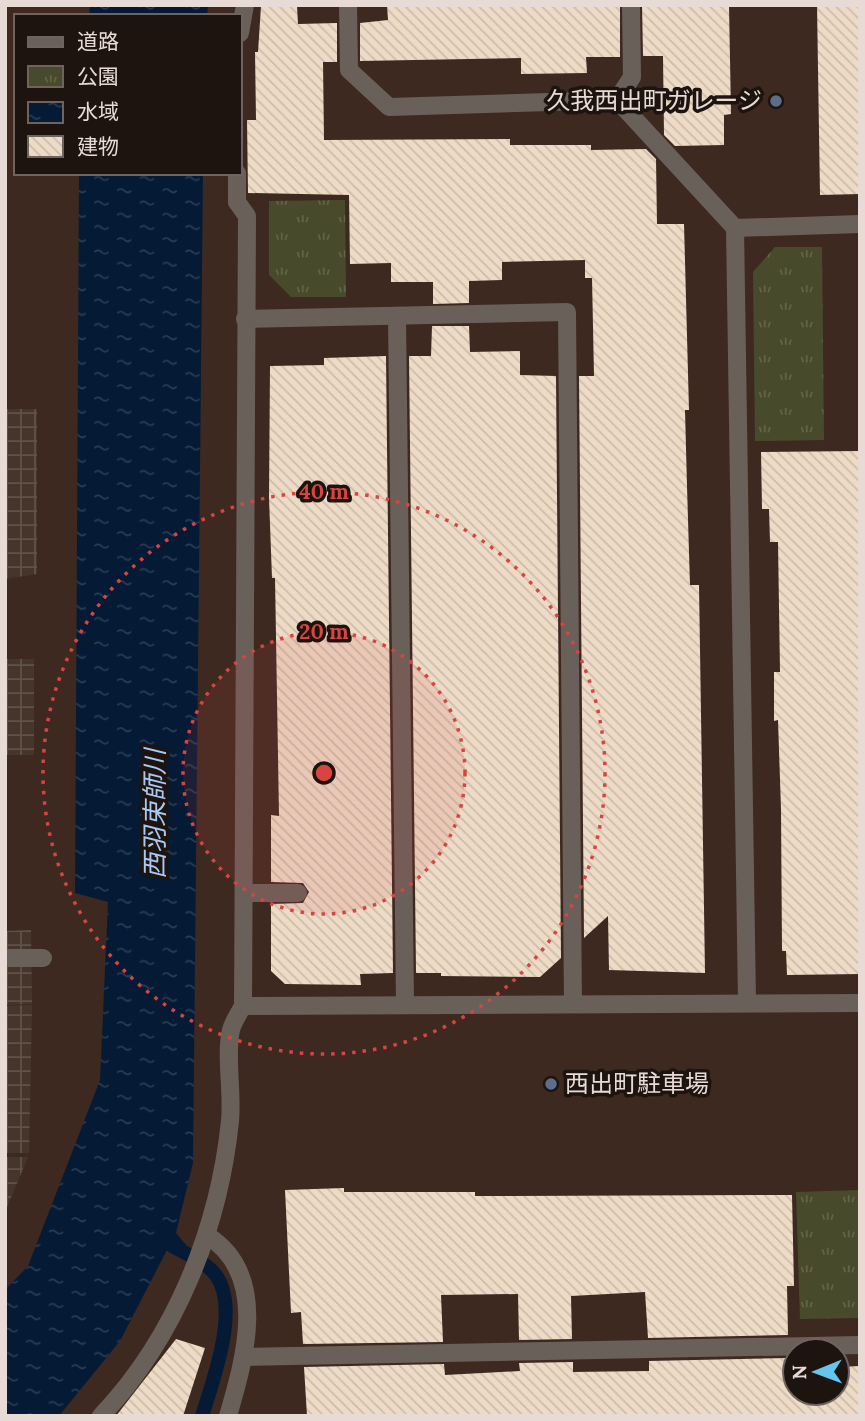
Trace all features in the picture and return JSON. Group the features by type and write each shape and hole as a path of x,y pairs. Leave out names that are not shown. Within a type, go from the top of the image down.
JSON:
{"street":[{"path":"348,5 349,70 389,107 617,100 735,228 747,1002"},
{"path":"617,100 632,77 631,5"},
{"path":"101,1416 119,1397 172,1317 204,1243 230,1119 231,1030 243,1006 247,216 237,202 237,175"},
{"path":"735,228 860,224"},
{"path":"245,319 568,312 573,1004"},
{"path":"397,316 405,1004"},
{"path":"243,893 298,893"},
{"path":"5,958 43,958"},
{"path":"243,1006 860,1003"},
{"path":"204,1243 225,1246 248,1298 245,1357 228,1416"},
{"path":"245,1357 860,1345"}],"shaded area":[{"path":"5,409 37,409 37,574 5,579"},
{"path":"5,659 34,659 34,755 5,755"},
{"path":"31,930 32,1004 5,1005 5,931"},
{"path":"32,1005 29,1153 5,1153 5,1006"},
{"path":"5,1157 28,1157 5,1212"}],"green space":[{"path":"345,200 346,297 291,297 269,275 269,201"},
{"path":"775,247 822,247 824,440 755,441 753,272"},
{"path":"860,1190 860,1318 800,1319 796,1192"}],"water":[{"path":"90,5 208,5 207,14 89,14"},
{"name":"西羽束師川","path":"79,175 203,175 193,1163 176,1233 187,1246 182,1256 168,1248 120,1341 59,1416 5,1416 5,1290 28,1266 100,1080 108,902 75,893"}],"building":[{"path":"387,5 620,5 620,57 586,57 587,73 521,74 521,58 360,61 360,23 388,20"},
{"path":"642,5 729,5 731,114 724,115 724,145 675,146 664,135 663,56 643,56"},
{"path":"817,5 860,5 860,194 820,195"},
{"path":"261,6 297,6 298,24 337,23 337,62 323,62 324,140 510,139 510,145 591,145 591,150 646,149 656,159 657,224 684,224 690,585 699,585 705,973 609,970 608,916 584,938 579,376 594,376 592,278 585,278 585,260 502,262 502,280 469,281 469,303 433,304 433,282 391,282 391,263 350,264 349,195 248,193 247,120 256,120 255,52 258,52"},
{"path":"432,326 469,326 470,352 520,351 520,375 556,376 561,958 540,977 441,976 441,973 416,973 409,356 431,356"},
{"path":"386,356 393,973 360,974 361,985 285,984 271,971 271,904 303,903 309,892 303,883 271,882 271,815 279,816 275,578 272,578 269,498 270,366 324,365 324,358"},
{"path":"860,451 860,974 787,975 786,951 782,951 778,720 774,721 774,672 780,672 778,542 770,542 769,509 762,509 761,452"},
{"path":"344,1188 344,1192 475,1192 475,1196 792,1195 794,1286 787,1286 788,1335 648,1338 645,1292 571,1296 572,1339 519,1340 518,1294 441,1295 443,1342 303,1344 301,1312 291,1313 285,1190"},
{"path":"176,1339 205,1348 183,1416 116,1416"},
{"path":"781,1358 781,1407 851,1407 851,1366 860,1366 860,1414 307,1416 304,1367 444,1364 445,1375 520,1371 519,1363 573,1362 573,1372 649,1371 649,1361"}],"waterway":[{"path":"169,1244 211,1270 222,1288 225,1305 222,1344 202,1416"}],"place":[{"name":"久我西出町ガレージ","path":"776,101"},
{"name":"西出町駐車場","path":"551,1084"}]}
